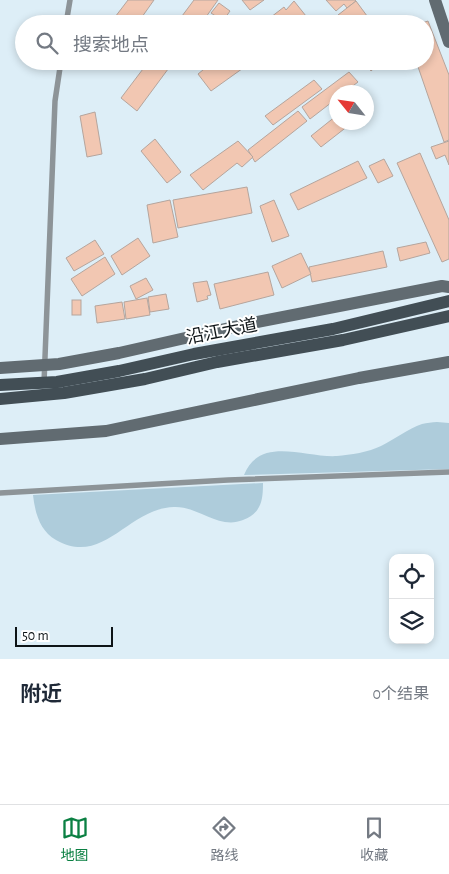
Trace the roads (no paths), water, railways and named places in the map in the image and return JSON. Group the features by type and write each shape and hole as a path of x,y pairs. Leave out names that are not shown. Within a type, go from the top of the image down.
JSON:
{"main road":[{"name":"沿江大道","path":"0,385 57,382 119,371 194,354 333,329 449,300"},
{"name":"沿江大道","path":"0,399 64,393 145,380 217,362 343,340 449,316"}],"street":[{"path":"435,0 449,42"},
{"path":"0,368 45,365 119,354 323,308 442,286 449,287"},
{"path":"0,439 106,431 312,387 449,362"}],"lane":[{"path":"68,15 70,0"},
{"path":"44,383 54,101 59,70"},
{"path":"0,493 228,480 449,472"}]}
